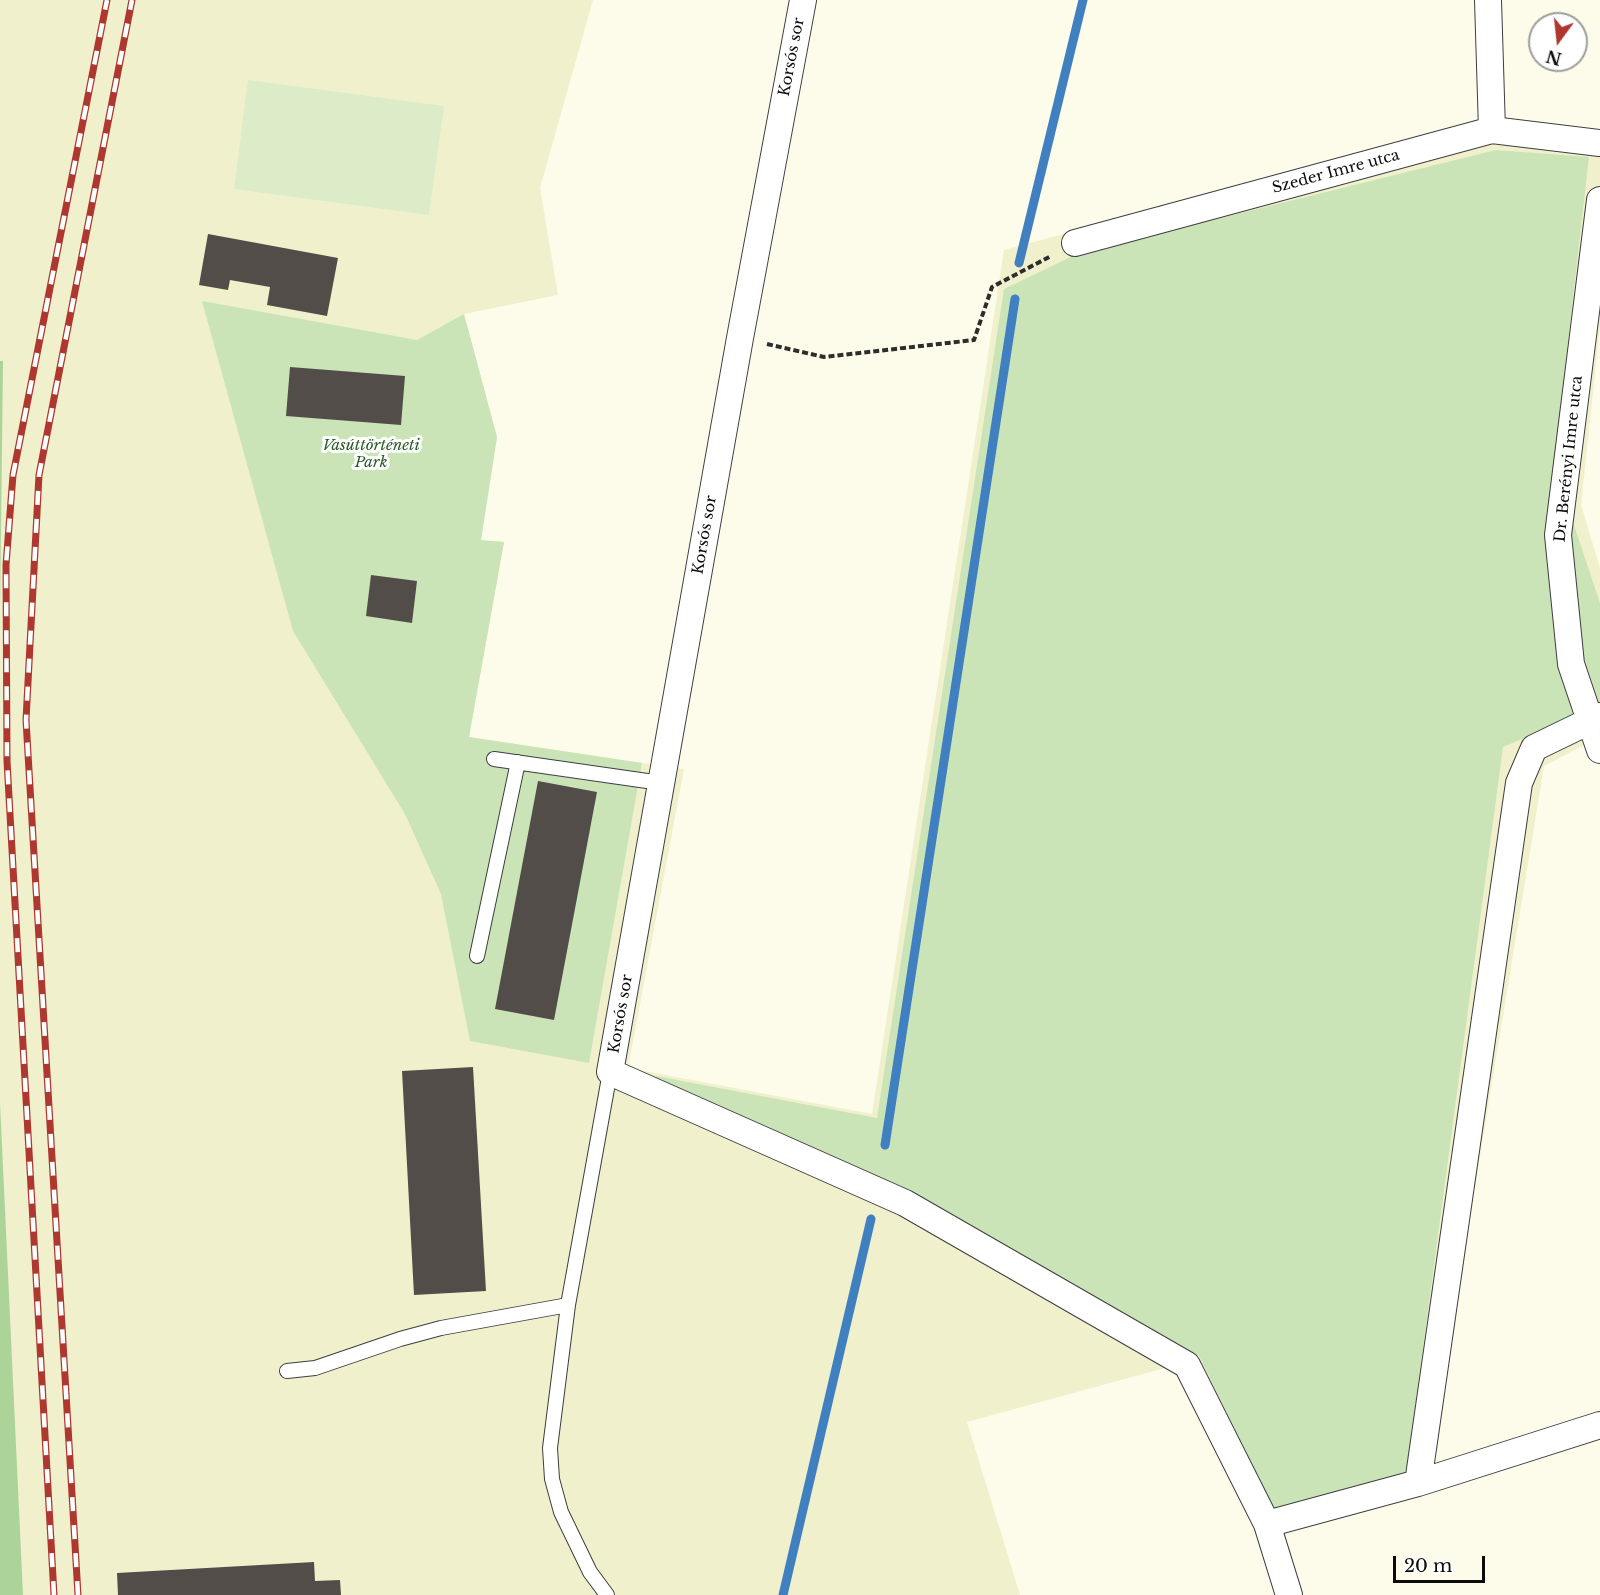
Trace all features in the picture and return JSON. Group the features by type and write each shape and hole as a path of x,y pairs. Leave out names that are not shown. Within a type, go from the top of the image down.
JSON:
{"street":[{"name":"Korsós sor","path":"610,1072 740,338 803,0"},
{"path":"1488,0 1492,130"},
{"name":"Szeder Imre utca","path":"1075,243 1492,130 1600,143"},
{"name":"Dr. Berényi Imre utca","path":"1600,200 1558,535 1571,664 1595,717 1600,750"},
{"path":"1418,1483 1519,783 1534,748 1595,717"},
{"path":"610,1072 905,1203 1187,1365 1267,1524 1289,1595"},
{"path":"1267,1524 1418,1483 1600,1425"}],"lane":[{"path":"494,759 662,783"},
{"path":"477,956 518,762"},
{"path":"606,1595 590,1572 561,1512 552,1479 550,1448 568,1305 610,1072"},
{"path":"287,1371 315,1368 400,1339 441,1328 568,1305"}],"path":[{"path":"740,338 824,357 974,340 992,287 1075,243"}],"green space":[{"path":"0,0 593,0 540,188 558,295 464,314 497,437 481,540 504,542 469,737 684,769 628,1068 872,1114 1004,250 1482,122 1600,131 1600,326 1581,505 1600,568 1600,737 1544,766 1425,1491 1261,1537 1176,1365 967,1422 1020,1595 0,1595"},
{"path":"248,80 444,106 429,215 234,189"},
{"path":"1496,150 1589,157 1554,465 1600,603 1600,706 1503,747 1406,1476 1274,1508 1199,1356 914,1193 653,1087 656,1076 877,1118 1004,289 1079,253"},
{"name":"Vasúttörténeti Park","path":"202,301 417,340 464,314 497,437 481,540 504,542 469,737 642,763 589,1063 470,1041 441,894 405,814 293,631"},
{"path":"0,361 3,361 0,613"},
{"path":"0,1103 23,1595 0,1595"}],"building":[{"path":"208,234 338,258 327,316 267,305 270,287 230,280 228,290 199,285"},
{"path":"290,367 405,376 401,425 286,416"},
{"path":"371,575 417,581 412,623 366,616"},
{"path":"538,781 597,792 554,1020 495,1009"},
{"path":"473,1067 486,1291 414,1295 402,1071"},
{"path":"314,1562 315,1581 340,1580 341,1595 118,1595 117,1573"}],"waterway":[{"path":"1019,263 1083,0"},
{"path":"885,1145 1015,299"},
{"path":"783,1595 871,1219"}],"railway":[{"path":"54,1595 7,761 6,565 13,475 107,0"},
{"path":"78,1595 26,720 39,475 132,0"}]}
